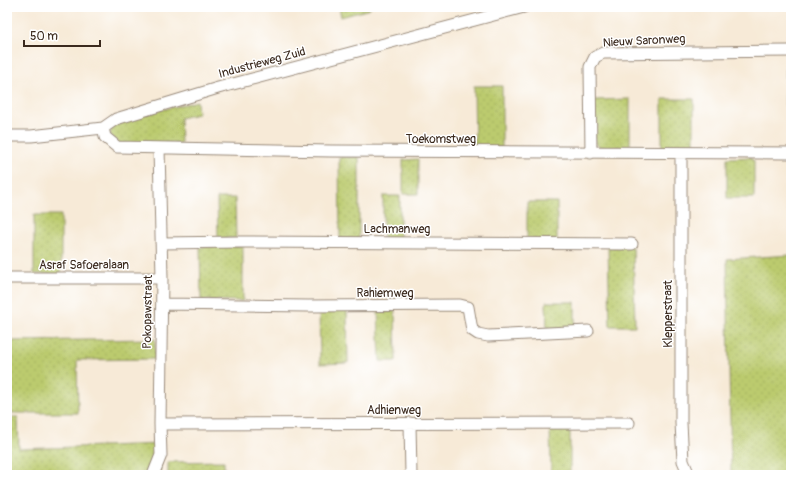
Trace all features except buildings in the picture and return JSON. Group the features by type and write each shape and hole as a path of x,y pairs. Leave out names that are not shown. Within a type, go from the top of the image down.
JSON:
{"street":[{"name":"Industrieweg Zuid","path":"7,136 31,136 103,128 116,119 218,88 524,7"},
{"name":"Nieuw Saronweg","path":"591,153 590,67 595,57 610,53 791,51"},
{"name":"Toekomstweg","path":"103,128 105,138 116,147 591,153 791,153"},
{"name":"Pokopawstraat","path":"153,475 161,455 162,278 159,148"},
{"name":"Klepperstraat","path":"681,153 681,422 683,461 688,474"},
{"name":"Lachmanweg","path":"161,243 632,244"},
{"name":"Asraf Safoeralaan","path":"7,278 162,278"},
{"name":"Rahiemweg","path":"162,304 460,305 468,307 472,330 478,334 488,336 588,331"},
{"path":"410,423 411,475"},
{"name":"Adhienweg","path":"160,424 629,423"}],"green space":[{"path":"339,7 370,7 370,9 341,17"},
{"path":"786,54 791,54 791,106 785,106"},
{"path":"474,86 502,86 502,148 475,148"},
{"path":"630,99 630,147 602,148 598,146 595,142 593,100"},
{"path":"662,99 694,99 694,148 662,149"},
{"path":"197,101 198,114 180,118 181,143 121,144 111,137 110,132 112,128 127,120"},
{"path":"339,157 359,157 359,239 340,239"},
{"path":"751,157 754,161 754,198 727,198 727,158"},
{"path":"418,159 418,194 403,194 403,160"},
{"path":"383,196 400,196 400,239 383,239"},
{"path":"217,198 235,198 236,238 218,238"},
{"path":"527,202 557,202 557,240 527,240"},
{"path":"34,215 61,215 61,274 34,274"},
{"path":"243,246 243,301 201,300 200,247"},
{"path":"608,247 633,247 635,326 610,326"},
{"path":"791,255 791,475 731,475 727,259"},
{"path":"546,302 575,302 575,329 547,329"},
{"path":"319,309 347,309 348,363 320,364"},
{"path":"395,311 396,361 380,361 378,312"},
{"path":"155,339 155,359 77,360 78,413 7,413 7,341"},
{"path":"7,417 18,417 19,449 160,444 160,475 7,475"},
{"path":"550,425 570,425 570,475 551,475"},
{"path":"224,461 224,475 166,475 168,474 168,462"}]}
